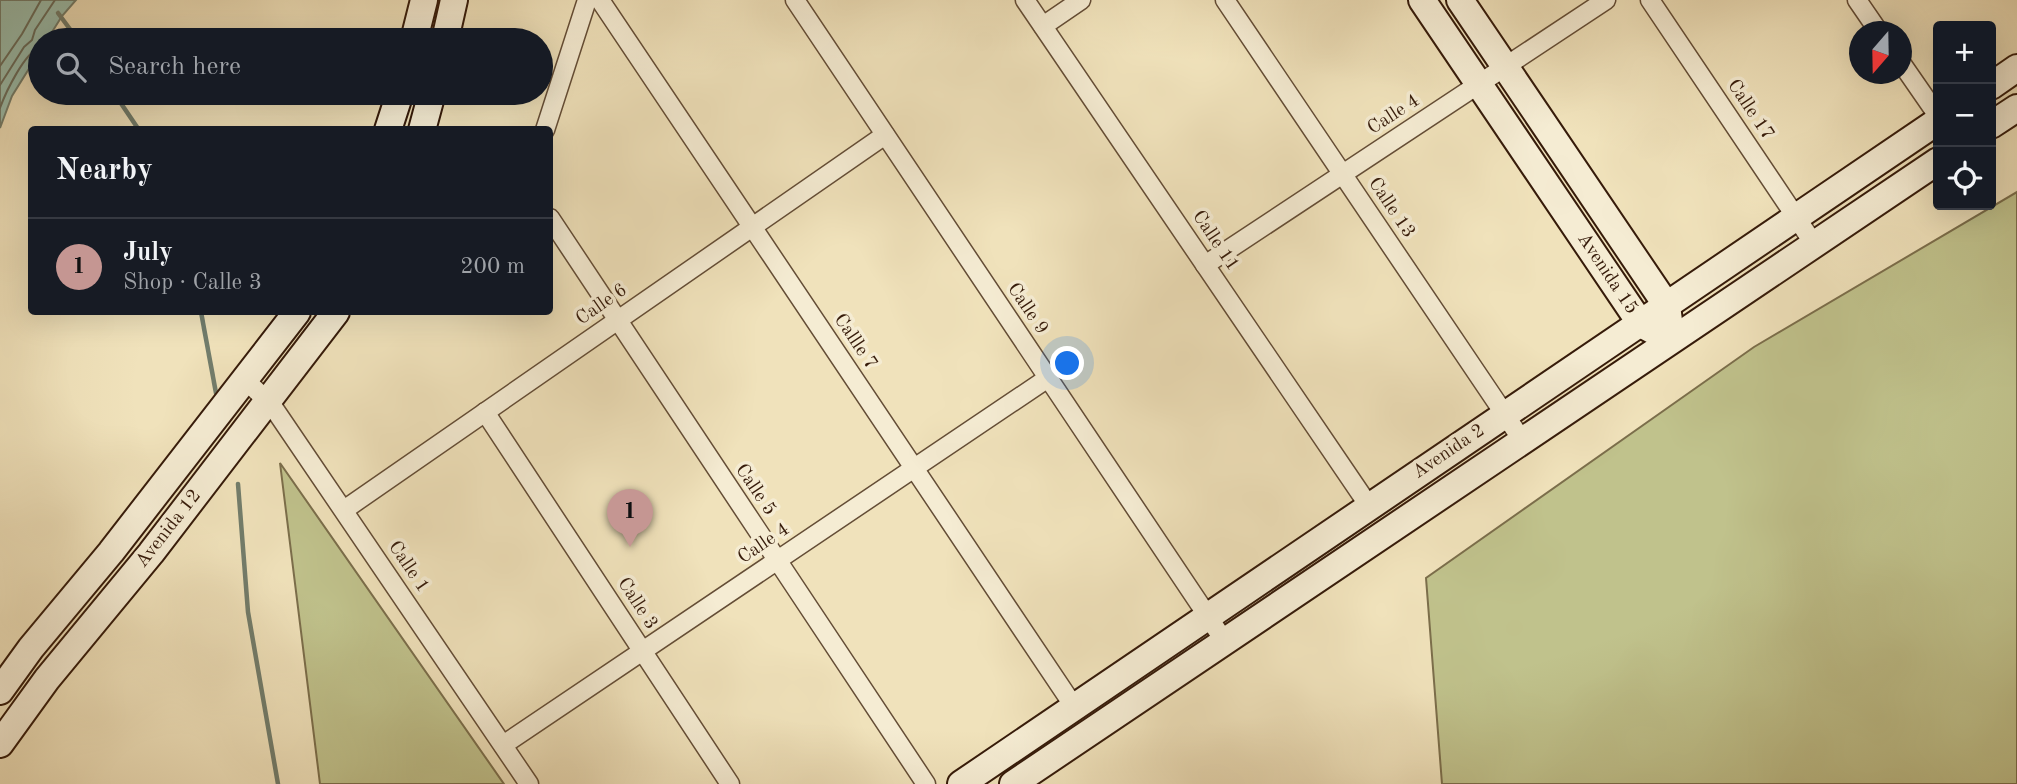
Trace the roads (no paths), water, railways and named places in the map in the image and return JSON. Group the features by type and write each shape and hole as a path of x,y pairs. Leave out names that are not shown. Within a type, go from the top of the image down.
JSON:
{"main road":[{"path":"417,28 424,0"},
{"path":"448,28 454,0"},
{"name":"Avenida 15","path":"1422,0 1641,324 1671,340"},
{"name":"Avenida 15","path":"1460,0 1667,306 1671,340"},
{"path":"1994,84 2017,68"},
{"path":"389,126 396,105"},
{"path":"423,126 429,105"},
{"path":"1996,122 2017,108"},
{"name":"Avenida 2","path":"961,784 1797,218 1933,123"},
{"name":"Avenida 2","path":"1013,784 1933,164"},
{"name":"Avenida 12","path":"0,691 31,648 111,552 295,315"},
{"name":"Avenida 12","path":"0,744 47,679 151,553 334,315"}],"street":[{"path":"546,126 587,0"},
{"name":"Callle 7","path":"600,0 1075,708"},
{"name":"Calle 9","path":"795,0 1225,642"},
{"name":"Calle 11","path":"1025,0 1369,506"},
{"path":"1043,26 1081,0"},
{"name":"Calle 13","path":"1225,0 1522,440"},
{"name":"Calle 4","path":"1205,265 1606,0"},
{"name":"Calle 17","path":"1650,0 1814,244"},
{"path":"1857,0 1871,21"},
{"path":"1912,79 1933,111"},
{"name":"Calle 6","path":"344,510 885,135"},
{"name":"Calle 5","path":"553,223 926,784"},
{"name":"Calle 4","path":"503,745 1048,378"},
{"name":"Calle 1","path":"245,380 268,400 529,784"},
{"name":"Calle 3","path":"485,412 730,784"}],"water":[{"path":"0,0 76,0 54,28 28,28 28,70 12,96 0,128"}],"waterway":[{"path":"58,13 69,28"},
{"path":"122,105 136,126"},
{"path":"202,315 216,393"},
{"path":"238,484 248,612 278,784"}],"place":[{"name":"July","path":"630,547"}]}
